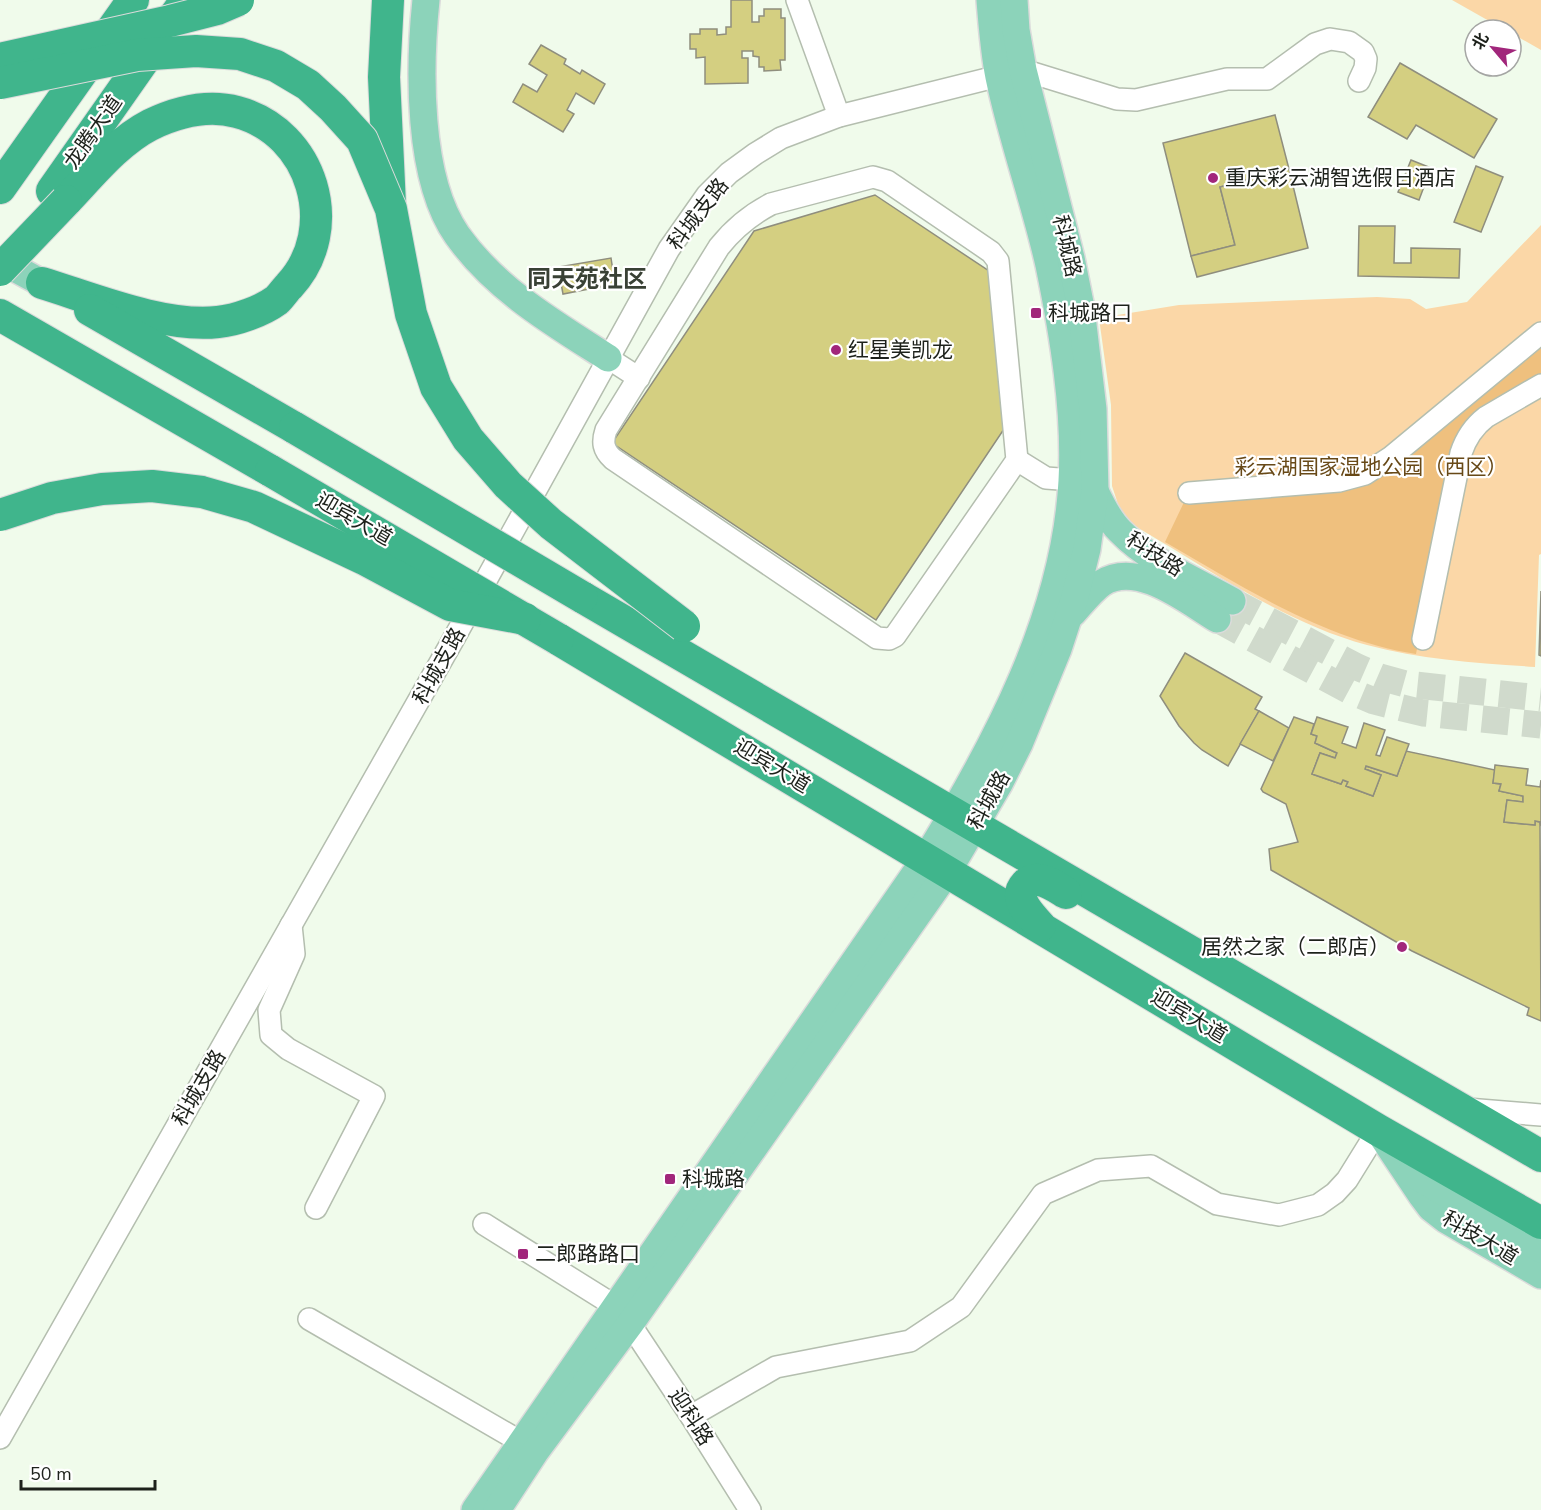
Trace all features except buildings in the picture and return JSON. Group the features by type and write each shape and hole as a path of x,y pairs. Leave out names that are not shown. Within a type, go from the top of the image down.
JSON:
{"highway":[{"name":"龙腾大道","path":"6,180 134,0"},
{"name":"龙腾大道","path":"0,265 59,196 186,0"},
{"path":"0,59 170,21 217,9 238,0"},
{"path":"388,0 384,77 391,209 411,314 436,387 468,439 508,485 551,524 684,626 779,711"},
{"path":"0,83 137,55 196,51 240,54 276,66 308,85 333,108 362,140 391,209"},
{"path":"0,270 59,196 148,126 182,112 209,108 238,112 265,124 289,144 305,166 313,191 317,217 312,248 297,278 277,300 249,314 218,322 178,322 42,283"},
{"path":"42,283 295,428 1541,1156"},
{"name":"迎宾大道","path":"0,315 525,619 1377,1130 1541,1223"},
{"path":"0,515 52,498 102,489 152,486 202,492 254,507 364,559 450,605 525,619"},
{"path":"1042,928 1026,910 1020,894 1026,884 1035,879 1046,881 1152,941 1201,958"}],"main road":[{"path":"426,0 423,32 424,115 434,181 443,210 456,234 494,277 544,316 608,358"},
{"name":"科城路","path":"496,1510 536,1452 622,1315 1019,744 1051,669 1068,619 1087,549 1084,486 1048,263 1011,73 990,0"},
{"name":"科城路","path":"1011,73 1016,30 1014,0"},
{"path":"0,260 42,283"},
{"name":"科城路","path":"964,820 1039,636 1084,486"},
{"name":"科技路","path":"1068,619 1102,584 1117,577 1128,576 1139,577 1224,610 1126,537 1084,486"},
{"name":"科技大道","path":"1377,1130 1431,1208 1445,1219 1541,1275"},
{"name":"科技大道","path":"1402,1167 1541,1249"},
{"name":"科城路","path":"475,1510 521,1442 622,1315"}],"street":[{"path":"797,0 838,116"},
{"path":"1011,73 1117,99 1136,100 1227,79 1267,80 1315,44 1330,39 1349,42 1364,52 1365,68 1359,81"},
{"name":"科城支路","path":"0,1438 453,640 669,249 707,195 729,173 781,138 838,116 1011,73"},
{"path":"867,178 880,178 991,252 998,261 1017,460 895,636 883,640 607,454 603,447 603,438 719,247 738,226 771,204 867,178"},
{"path":"1189,493 1340,481 1365,474 1391,458 1541,333"},
{"path":"608,358 639,378"},
{"path":"1423,639 1464,443 1486,417 1541,385"},
{"path":"1017,460 1046,478 1084,486"},
{"path":"291,925 294,954 269,1010 271,1035 288,1049 374,1096 316,1208"},
{"path":"1461,1109 1541,1114"},
{"path":"691,1416 776,1367 910,1341 961,1307 1043,1194 1098,1170 1151,1166 1217,1204 1279,1215 1318,1206 1335,1193 1347,1180 1377,1130"},
{"path":"484,1224 622,1315"},
{"name":"迎科路","path":"622,1315 691,1416 750,1510"},
{"path":"309,1319 521,1442"}],"green space":[{"path":"1452,0 1541,0 1541,50 1523,40 1523,18 1484,18"},
{"name":"彩云湖国家湿地公园（西区）","path":"1541,225 1541,554 1539,555 1535,667 1408,654 1367,645 1337,635 1308,624 1250,595 1140,529 1121,513 1112,486 1111,405 1099,318 1179,305 1377,297 1410,299 1426,309 1467,302"},
{"path":"1541,339 1541,378 1456,448 1416,654 1349,637 1317,624 1255,594 1165,542 1186,498 1339,487"}],"tunnel":[{"path":"1232,601 1380,677 1405,684 1541,698"},
{"path":"1217,619 1350,691 1374,701 1423,713 1541,725"}],"place":[{"name":"重庆彩云湖智选假日酒店","path":"1213,178"},
{"name":"科城路口","path":"1036,313"},
{"name":"红星美凯龙","path":"836,350"},
{"name":"居然之家（二郎店）","path":"1402,947"},
{"name":"科城路","path":"670,1179"},
{"name":"二郎路路口","path":"523,1254"}],"district":[{"name":"同天苑社区","path":"587,279"}]}
